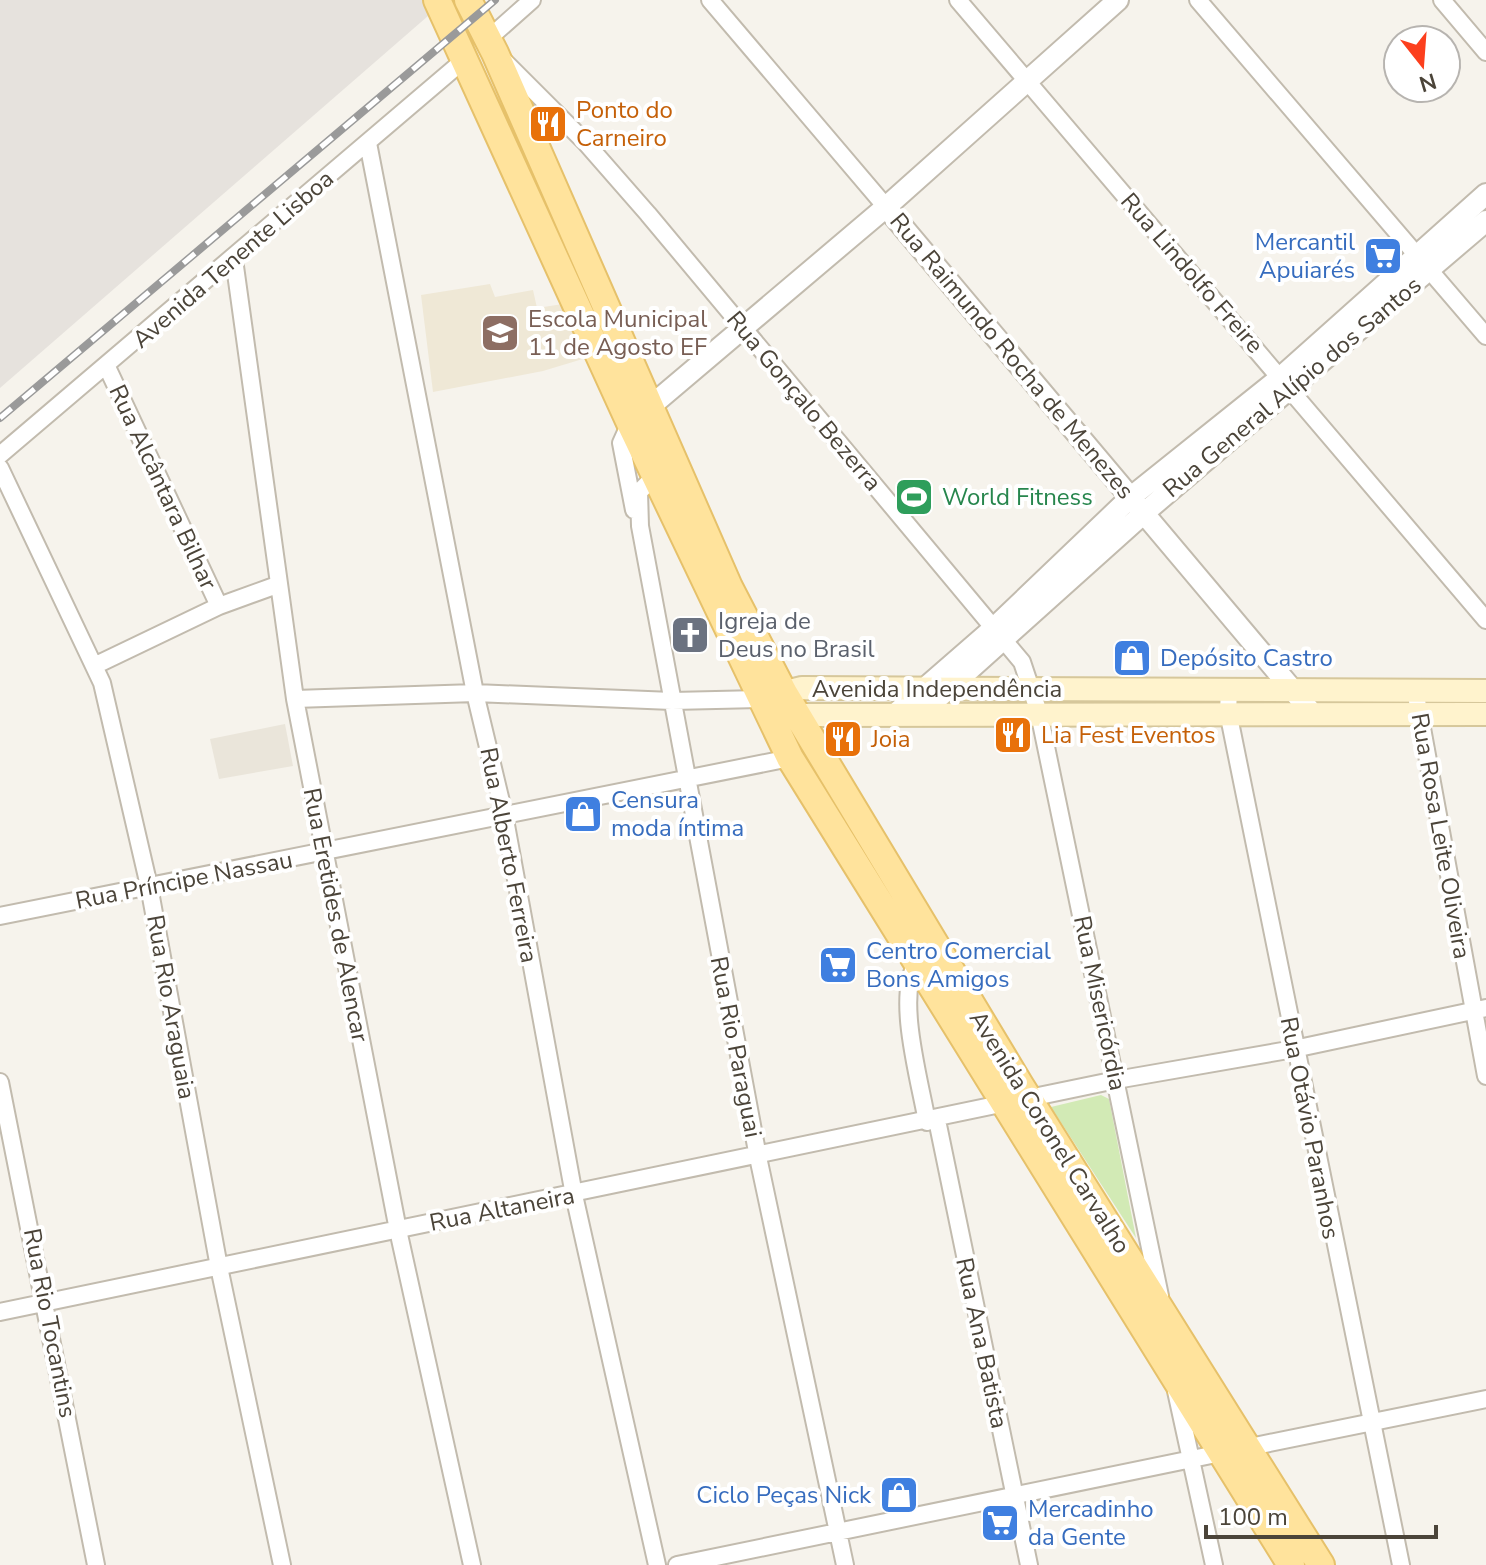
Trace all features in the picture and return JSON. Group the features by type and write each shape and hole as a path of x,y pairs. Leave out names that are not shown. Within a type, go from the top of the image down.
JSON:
{"main road":[{"name":"Avenida Coronel Carvalho","path":"437,0 655,476 780,702 1016,1100 1171,1370 1321,1565"},
{"name":"Avenida Coronel Carvalho","path":"468,0 780,702 790,758 916,964 1016,1100 1165,1318 1291,1565"},
{"name":"Avenida Independência","path":"780,702 802,688 1033,689 1229,701 1312,713 1486,714"},
{"name":"Avenida Independência","path":"780,702 895,714 1039,713 1229,701 1293,690 1486,691"}],"street":[{"path":"491,46 532,0"},
{"name":"Rua Raimundo Rocha de Menezes","path":"710,0 1312,713"},
{"name":"Rua Lindolfo Freire","path":"958,0 1486,620"},
{"path":"630,423 886,207 1118,0"},
{"path":"1198,0 1486,336"},
{"path":"1442,0 1486,52"},
{"name":"Rua Gonçalo Bezerra","path":"491,46 585,142 1000,632 1022,662 1033,689"},
{"name":"Avenida Tenente Lisboa","path":"0,455 234,259 464,60"},
{"name":"Rua Alberto Ferreira","path":"368,143 475,693 504,814 574,1195 657,1565"},
{"name":"Rua General Alípio dos Santos","path":"895,714 935,689 1138,505 1286,383 1424,262 1486,194"},
{"name":"Rua General Alípio dos Santos","path":"1424,262 1486,221"},
{"name":"Rua Eretides de Alencar","path":"234,259 277,585 323,853 398,1230 472,1565"},
{"name":"Rua Alcântara Bilhar","path":"107,367 219,606"},
{"name":"Rua Rio Paraguai","path":"630,423 621,443 640,526 758,1157 845,1565"},
{"name":"Rua Rio Araguaia","path":"0,468 96,665 149,886 219,1267 282,1565"},
{"name":"Rua Rio Paraguai","path":"640,526 639,492 655,476"},
{"path":"96,665 219,606 277,585"},
{"name":"Rua General Alípio dos Santos","path":"920,714 935,689"},
{"name":"Rua Misericórdia","path":"1033,689 1165,1318"},
{"name":"Rua Rosa Leite Oliveira","path":"1415,690 1479,1010 1486,1076"},
{"name":"Avenida Independência","path":"295,699 475,693 780,702"},
{"name":"Rua Otávio Paranhos","path":"1229,701 1294,1049 1401,1565"},
{"name":"Rua Príncipe Nassau","path":"0,916 790,758"},
{"name":"Rua Ana Batista","path":"916,964 908,977 908,1009 1029,1565"},
{"name":"Rua Altaneira","path":"0,1312 932,1121 1016,1100 1294,1049 1479,1010"},
{"name":"Rua Rio Tocantins","path":"0,1082 96,1565"},
{"path":"1171,1370 1214,1565"},
{"path":"677,1565 1486,1399"}],"shaded area":[{"path":"0,0 424,0 429,10 428,16 0,388"},
{"name":"Escola Municipal 11 de Agosto EF","path":"490,284 495,297 533,290 537,308 563,304 586,358 543,371 433,392 421,295"},
{"path":"285,724 293,766 219,779 210,739"}],"green space":[{"path":"1101,1095 1109,1099 1136,1238 1051,1107"}],"railway":[{"path":"0,418 495,0"}],"place":[{"name":"Ponto do Carneiro","path":"548,124"},
{"name":"Mercantil Apuiarés","path":"1383,256"},
{"name":"Escola Municipal 11 de Agosto EF","path":"500,333"},
{"name":"World Fitness","path":"914,497"},
{"name":"Igreja de Deus no Brasil","path":"690,635"},
{"name":"Depósito Castro","path":"1132,658"},
{"name":"Lia Fest Eventos","path":"1013,735"},
{"name":"Joia","path":"843,739"},
{"name":"Censura moda íntima","path":"583,814"},
{"name":"Centro Comercial Bons Amigos","path":"838,965"},
{"name":"Ciclo Peças Nick","path":"899,1495"},
{"name":"Mercadinho da Gente","path":"1000,1523"}]}
